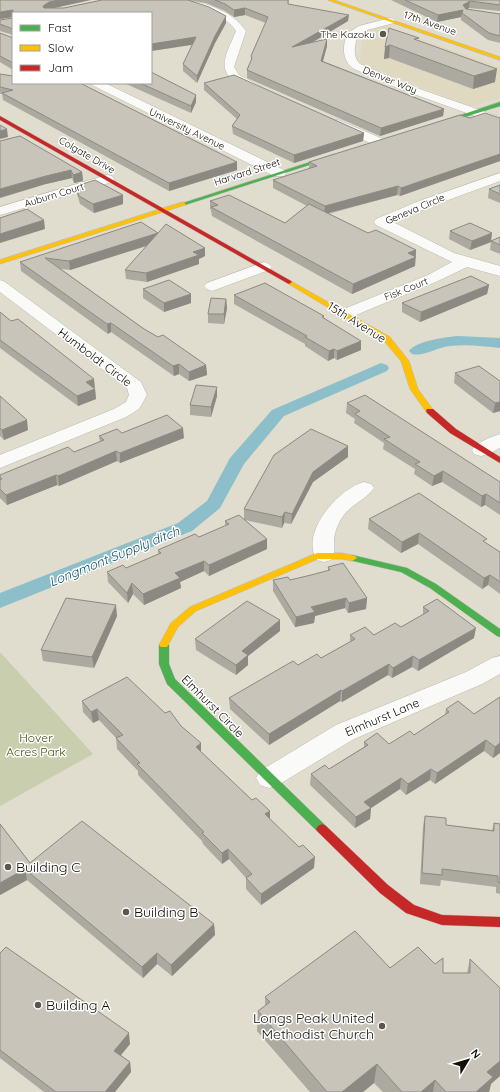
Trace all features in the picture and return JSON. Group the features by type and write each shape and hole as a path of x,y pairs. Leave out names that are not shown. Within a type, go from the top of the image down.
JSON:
{"street":[{"path":"182,0 225,17 239,27 241,31 231,55 228,68 230,73 236,78 269,94"},
{"name":"17th Avenue","path":"330,0 500,59"},
{"name":"Denver Way","path":"390,21 363,28 352,35 348,56 351,62 356,66 404,87 473,112"},
{"name":"University Avenue","path":"98,84 279,174"},
{"path":"422,128 500,104"},
{"path":"473,112 500,121"},
{"name":"Colgate Drive","path":"0,118 163,211"},
{"path":"327,119 382,141"},
{"path":"14,141 32,136"},
{"path":"364,146 382,141"},
{"name":"Harvard Street","path":"0,262 343,153"},
{"name":"Geneva Circle","path":"500,177 424,204 381,222 449,256 465,262 500,271"},
{"name":"Auburn Court","path":"0,211 107,179"},
{"name":"15th Avenue","path":"163,211 264,267 387,339 400,353 407,364 415,391 426,407 445,424 481,450 500,461"},
{"name":"Fisk Court","path":"345,314 433,278 465,262"},
{"path":"212,286 264,267"},
{"name":"Humboldt Circle","path":"0,286 135,386 138,395 133,405 120,413 0,462"},
{"path":"481,450 500,440"},
{"path":"324,555 325,533 335,512 352,495 364,488"},
{"name":"Elmhurst Circle","path":"500,634 433,586 404,570 342,556 324,555 317,556 291,566 193,609 174,625 164,645 164,664 171,682 384,889 410,909 442,920 500,922"},
{"name":"Elmhurst Lane","path":"269,778 345,732 474,678 500,664"}],"shaded area":[{"path":"384,26 500,67 500,98 471,107 360,63 362,36 365,32"}],"green space":[{"name":"Hover Acres Park","path":"0,652 93,754 0,806"}],"building":[{"path":"0,0 59,0 49,2 43,6 44,8 64,8 102,0 188,0 209,7 226,16 215,36 197,76 183,64 196,37 152,44 152,12 13,12 13,10 0,12"},
{"path":"215,0 288,0 288,4 349,15 292,47 327,39 321,61 444,109 381,128 247,70 252,58 251,56 268,17 245,8 234,10"},
{"path":"405,0 500,0 500,5 470,1 463,5 466,9 500,14 500,36 489,33 462,13 463,10 438,15"},
{"path":"12,18 12,29 0,24 0,20"},
{"path":"389,28 419,38 414,39 497,69 474,76 390,45 385,47"},
{"path":"0,33 12,38 12,62 0,56"},
{"path":"152,73 196,95 191,106 142,84 152,84"},
{"path":"0,74 12,76 12,84 82,84 237,162 169,183 2,93 13,90 0,87"},
{"path":"234,75 364,133 294,155 232,126 240,115 204,83"},
{"path":"485,113 500,118 500,154 401,188 398,186 325,206 273,180 317,166 309,162 460,115 470,118"},
{"path":"0,125 7,129 0,131"},
{"path":"20,136 82,172 73,175 71,170 0,189 0,141"},
{"path":"95,180 123,195 93,204 79,196 76,186"},
{"path":"500,185 500,194 489,189"},
{"path":"229,195 285,223 309,204 368,233 376,230 416,250 408,253 416,257 353,284 211,207 218,205 210,201"},
{"path":"27,209 44,220 0,234 0,218"},
{"path":"141,222 158,233 69,261 45,258 144,329 158,337 163,335 206,365 189,372 179,364 173,366 111,323 107,324 20,262"},
{"path":"470,223 492,233 472,241 450,231"},
{"path":"166,224 205,248 193,252 199,255 146,273 125,270"},
{"path":"500,237 500,245 491,241"},
{"path":"471,276 489,285 421,312 402,303"},
{"path":"169,280 191,294 164,303 143,289"},
{"path":"265,283 324,316 322,317 361,341 337,351 334,349 329,351 305,337 307,336 234,295"},
{"path":"211,298 226,299 224,314 208,314"},
{"path":"0,312 11,321 18,319 94,379 86,382 95,389 77,396 0,340"},
{"path":"479,366 500,381 500,402 495,403 455,373"},
{"path":"196,385 217,387 211,407 190,405"},
{"path":"365,395 500,482 500,503 486,494 482,496 443,471 434,476 415,464 420,462 384,439 390,437 355,414 360,411 347,403"},
{"path":"0,396 27,420 2,430 0,428"},
{"path":"167,415 183,428 120,453 116,451 58,476 56,475 6,495 0,489 0,480 2,479 0,475 68,447 74,452 104,440 99,436 117,429 122,433"},
{"path":"311,429 348,446 313,472 292,514 285,512 282,517 244,509 274,455"},
{"path":"419,493 487,539 483,541 500,552 500,582 490,575 484,578 419,533 402,542 369,519"},
{"path":"239,515 267,539 209,565 204,561 175,573 180,578 143,594 132,583 127,593 107,572 123,565 126,568 161,553 158,550 195,534 199,537 229,524 225,521"},
{"path":"343,563 367,598 349,603 346,598 311,607 315,612 296,617 273,580 288,577 290,580 311,575 330,570 328,567"},
{"path":"66,598 116,605 92,657 41,650"},
{"path":"437,599 476,628 419,660 413,656 393,668 389,664 342,691 341,690 269,734 229,698 293,661 298,665 317,654 321,658 355,639 350,635 365,627 374,635 395,623 401,627 429,611 423,607"},
{"path":"247,601 280,620 242,651 248,655 236,665 195,639"},
{"path":"127,677 165,713 170,711 181,726 201,743 196,747 252,800 256,798 270,811 265,814 299,847 303,845 315,857 261,894 246,878 252,874 228,849 222,853 202,833 204,832 137,764 140,763 116,738 123,735 97,709 91,712 82,701"},
{"path":"500,697 500,743 495,747 486,740 437,773 431,769 408,784 401,778 364,802 371,808 356,817 311,774 325,765 329,769 368,745 364,742 377,733 389,744 410,731 414,735 449,712 446,709 458,701 474,714"},
{"path":"425,816 446,818 446,825 494,831 494,823 500,824 500,883 498,882 498,876 442,869 442,875 422,873"},
{"name":"Building B","path":"82,821 214,924 171,965 157,953 142,967 25,869 0,883 0,824 30,863"},
{"name":"Longs Peak United Methodist Church","path":"355,931 390,968 418,947 435,964 443,958 443,973 470,973 470,959 500,988 500,1061 487,1072 493,1077 476,1092 446,1092 435,1080 421,1092 402,1092 377,1064 342,1092 327,1092 258,1011 270,1002 265,997"},
{"name":"Building A","path":"6,947 129,1033 114,1051 130,1062 105,1092 56,1092 0,1050 0,953"}],"waterway":[{"name":"Longmont Supply ditch","path":"417,351 439,343 458,341 500,343"},
{"name":"Longmont Supply ditch","path":"0,601 185,527 214,504 236,462 278,413 381,368"}],"traffic: fast":[{"path":"434,125 500,104"},
{"path":"183,204 337,155"},
{"path":"352,558 404,570 433,586 500,634"},
{"path":"164,645 164,664 171,681 322,829"}],"traffic: slow":[{"path":"330,0 500,59"},
{"path":"0,262 183,204"},
{"path":"289,282 387,339 405,361 414,389 430,411"},
{"path":"164,645 174,625 193,609 317,556 342,556 352,558"}],"traffic: jam":[{"path":"0,118 289,282"},
{"path":"430,411 453,431 500,461"},
{"path":"322,829 384,889 410,909 442,920 500,922"}],"place":[{"name":"The Kazoku","path":"383,34"},
{"name":"Building C","path":"8,867"},
{"name":"Building B","path":"126,912"},
{"name":"Building A","path":"38,1005"},
{"name":"Longs Peak United Methodist Church","path":"382,1026"}]}
